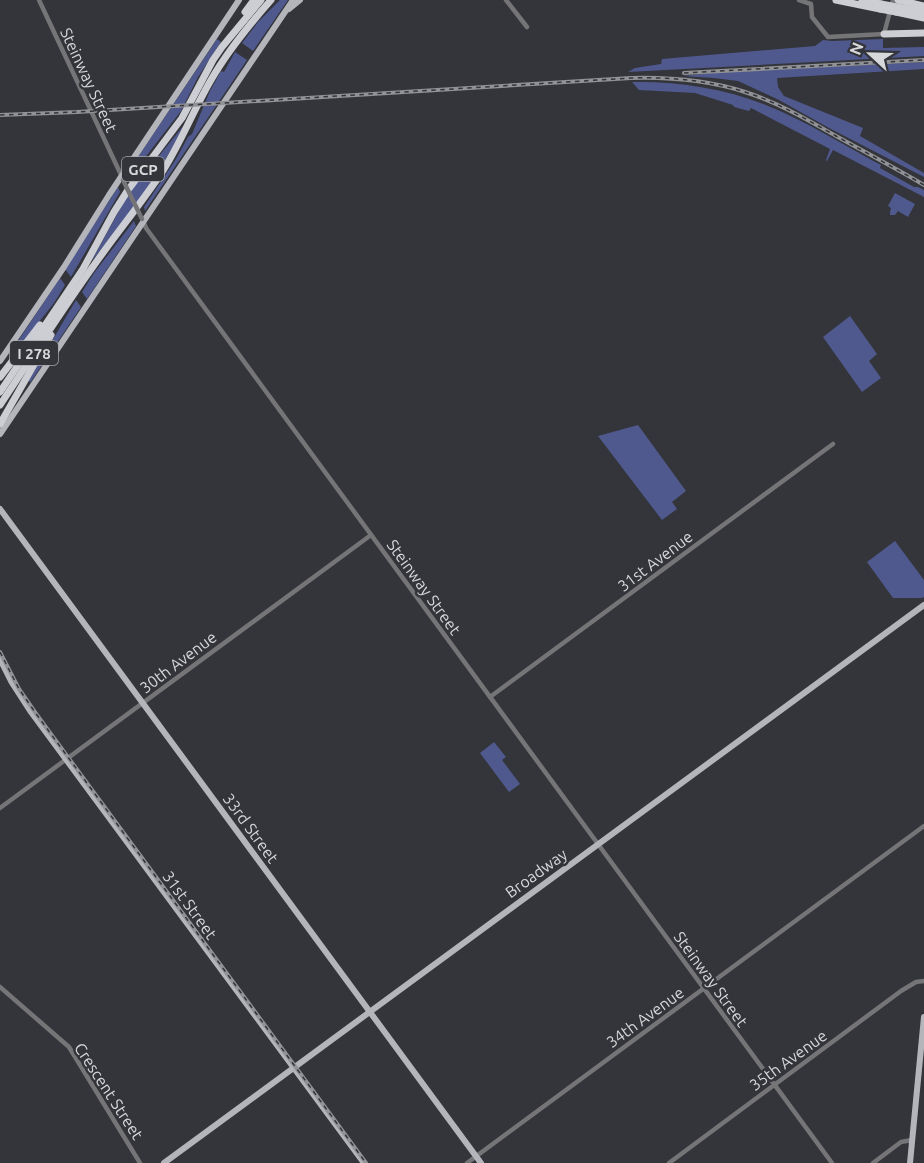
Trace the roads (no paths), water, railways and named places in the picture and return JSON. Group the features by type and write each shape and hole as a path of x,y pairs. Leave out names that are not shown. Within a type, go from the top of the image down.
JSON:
{"highway":[{"path":"222,47 254,0"},
{"name":"GCP","path":"0,392 87,263 128,190 182,118 205,73 222,47 261,0"},
{"path":"236,44 271,0"},
{"name":"I 278","path":"0,405 101,255 145,198 165,167 212,79 236,44 276,0"},
{"path":"836,0 881,7 924,6"},
{"path":"862,0 881,7"},
{"path":"897,7 924,12"},
{"path":"897,7 924,18"},
{"path":"884,34 924,33"},
{"path":"0,377 67,292"},
{"path":"0,424 69,302"}],"main road":[{"path":"0,361 239,0"},
{"path":"0,434 292,0"},
{"path":"282,15 300,0"},
{"name":"33rd Street","path":"0,509 481,1163"},
{"name":"Broadway","path":"164,1163 924,605"},
{"name":"31st Street","path":"0,659 31,712 364,1163"},
{"path":"909,1163 924,1017"}],"street":[{"name":"Steinway Street","path":"39,0 143,221 832,1163"},
{"path":"506,0 527,27"},
{"path":"799,0 811,3 812,18 828,37 884,34 892,0"},
{"name":"31st Avenue","path":"490,697 833,444"},
{"name":"30th Avenue","path":"0,808 371,535"},
{"name":"34th Avenue","path":"467,1163 924,825"},
{"name":"35th Avenue","path":"669,1163 889,1000 911,985 924,981"},
{"name":"Crescent Street","path":"0,987 69,1047 140,1163"},
{"path":"873,1163 901,1142 912,1140"}],"railway":[{"path":"684,73 924,60"},
{"path":"0,115 631,78 674,79 717,85 768,101 802,117 924,185"},
{"path":"0,652 19,689 37,715 366,1163"}]}
